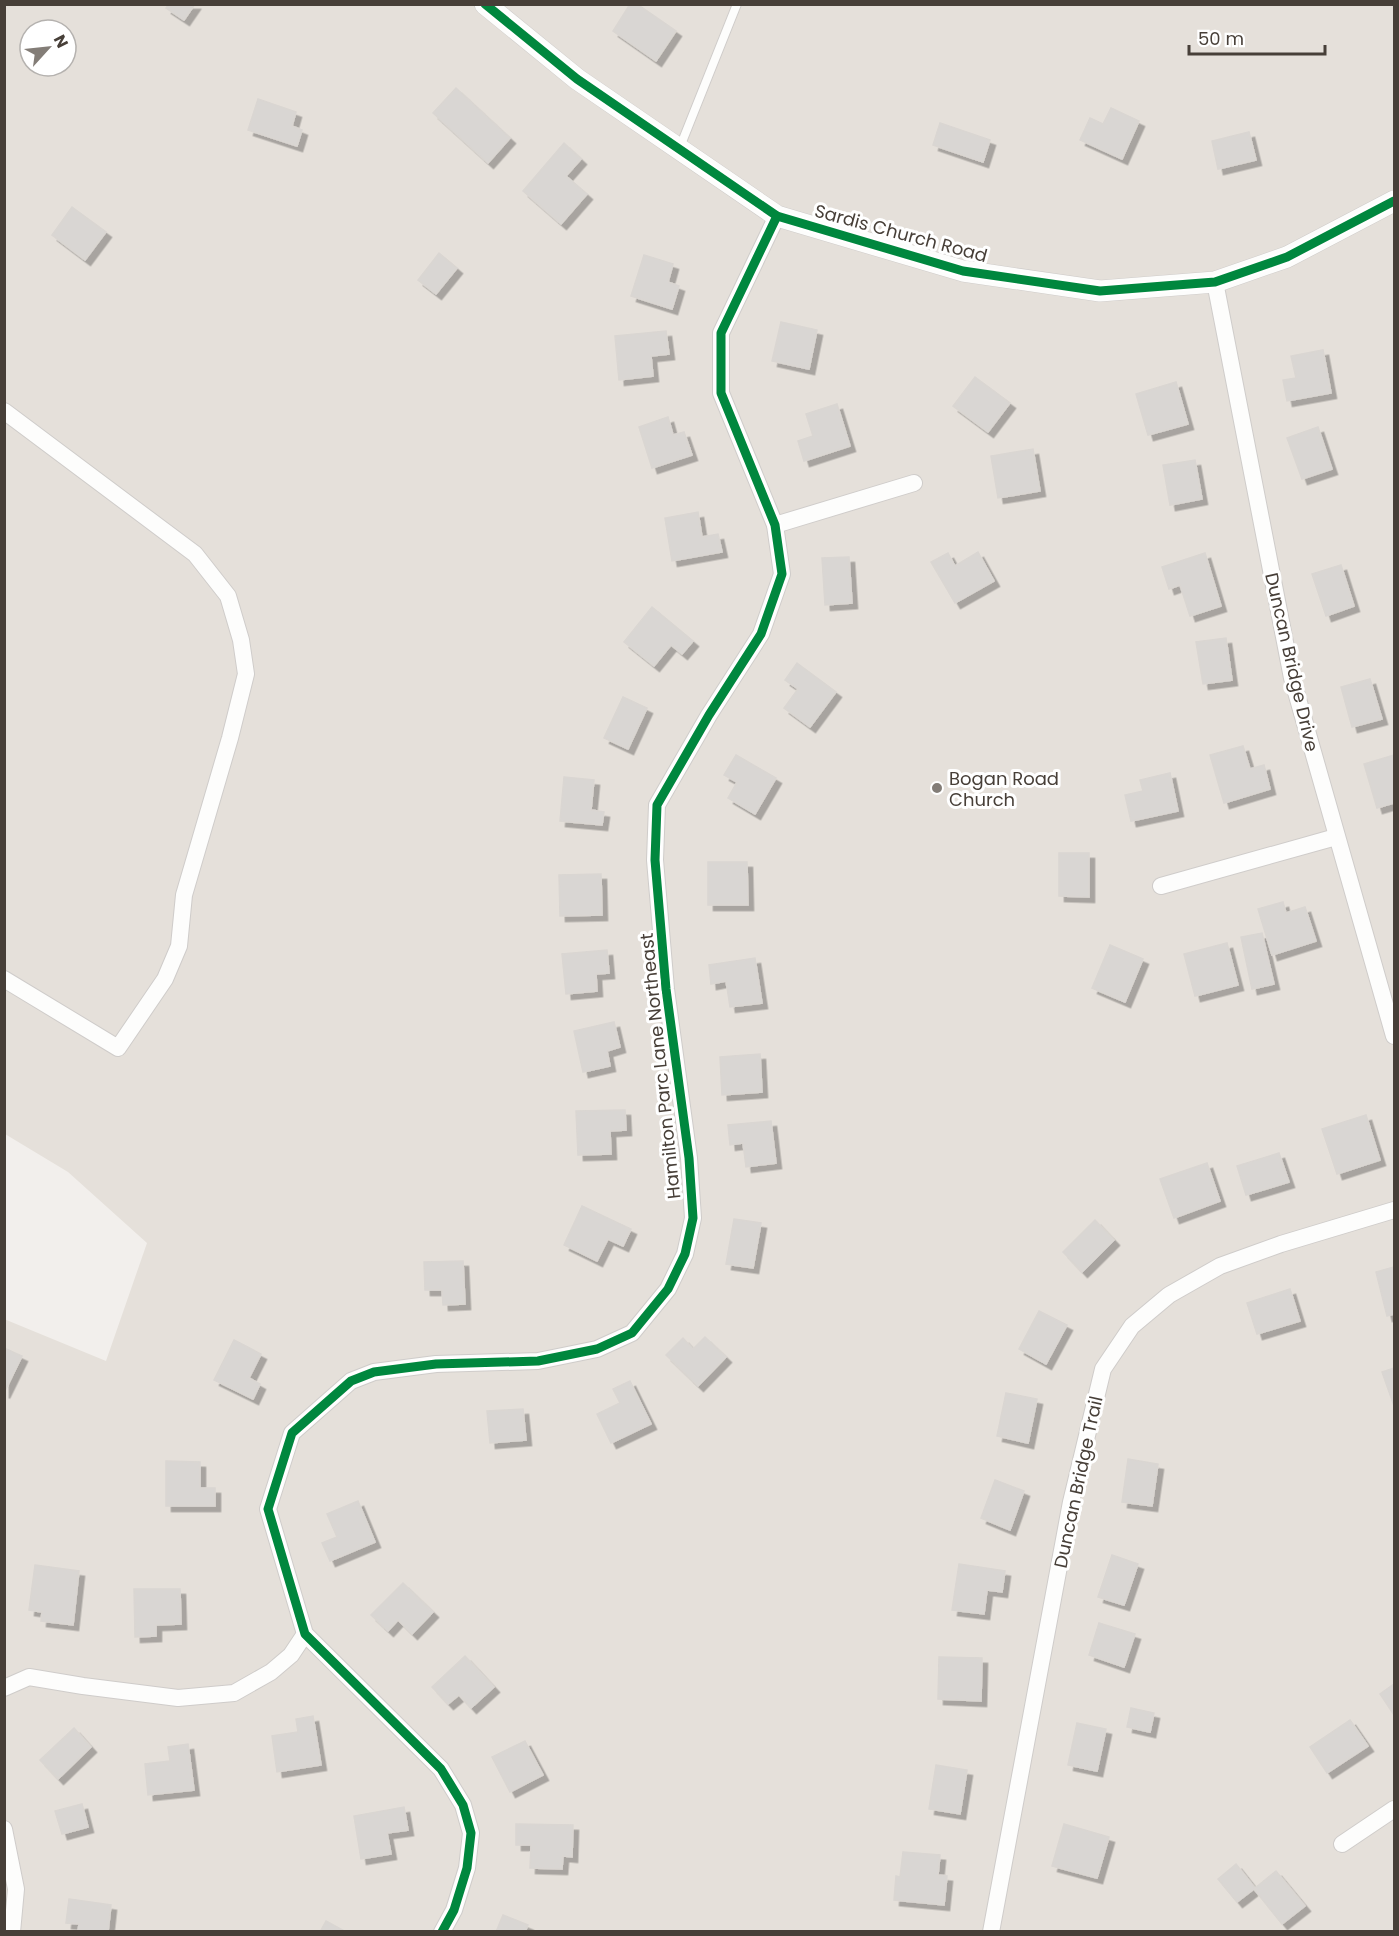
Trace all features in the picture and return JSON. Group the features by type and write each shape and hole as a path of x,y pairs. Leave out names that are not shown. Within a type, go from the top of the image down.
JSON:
{"street":[{"name":"Sardis Church Road","path":"485,4 577,79 777,216 963,271 1100,291 1215,282 1287,256 1395,201"},
{"name":"Hamilton Parc Lane Northeast","path":"442,1932 454,1910 467,1868 471,1833 463,1805 441,1769 305,1634 268,1509 292,1432 351,1381 374,1372 436,1364 538,1360 597,1349 632,1333 668,1289 685,1254 693,1218 689,1158 666,989 655,860 657,805 761,634 782,574 775,525 721,393 721,333 777,216"},
{"name":"Duncan Bridge Drive","path":"1215,282 1292,678 1395,1036"},
{"path":"4,411 195,554 228,596 242,640 246,674 231,738 184,895 179,946 165,979 118,1048 4,979"},
{"path":"775,525 914,483"},
{"path":"1161,886 1336,837"},
{"name":"Duncan Bridge Trail","path":"991,1932 1071,1502 1103,1369 1132,1326 1169,1295 1220,1266 1281,1244 1395,1210"},
{"path":"4,1688 29,1677 178,1698 234,1693 271,1672 291,1654 305,1634"},
{"path":"1342,1844 1395,1809"},
{"path":"4,1829 16,1889 12,1932"}],"lane":[{"path":"680,148 737,4"}],"shaded area":[{"path":"5,5 1394,5 1394,1931 5,1931 4,1319 106,1361 147,1243 68,1172 5,1134"}],"building":[{"path":"169,4 195,4 184,20 166,8"},
{"path":"630,4 637,4 676,31 656,61 613,31"},
{"path":"456,88 510,138 488,163 433,113"},
{"path":"258,99 296,112 292,126 302,130 297,146 248,130"},
{"path":"1111,108 1139,121 1122,159 1080,140 1090,118 1103,124"},
{"path":"940,123 990,140 983,162 933,145"},
{"path":"1249,132 1256,160 1218,169 1212,141"},
{"path":"564,143 581,159 566,176 587,194 561,224 523,191"},
{"path":"72,207 106,232 85,260 52,235"},
{"path":"439,253 457,268 436,294 418,280"},
{"path":"644,255 673,264 668,282 679,286 672,309 631,296"},
{"path":"781,322 817,330 809,369 772,361"},
{"path":"666,331 669,354 651,356 653,376 619,380 615,336"},
{"path":"1323,350 1331,393 1287,401 1283,380 1296,378 1291,356"},
{"path":"975,377 1010,403 988,432 953,406"},
{"path":"1176,382 1188,424 1148,435 1136,394"},
{"path":"837,404 850,446 804,461 798,441 813,436 806,414"},
{"path":"668,417 673,435 684,432 692,455 652,468 639,427"},
{"path":"1318,427 1332,469 1302,479 1287,438"},
{"path":"1033,449 1040,491 998,498 991,456"},
{"path":"1195,460 1202,499 1170,505 1163,465"},
{"path":"698,512 702,537 718,534 722,552 672,561 665,518"},
{"path":"978,552 994,581 955,603 931,562 948,553 955,566"},
{"path":"1205,553 1221,606 1190,616 1180,585 1169,589 1162,567"},
{"path":"849,557 852,603 825,605 822,558"},
{"path":"1341,565 1354,606 1326,616 1312,574"},
{"path":"652,607 693,641 682,654 671,645 654,666 624,642"},
{"path":"1226,638 1232,680 1203,684 1196,642"},
{"path":"797,663 836,692 810,727 784,708 798,689 785,680"},
{"path":"1370,679 1382,719 1352,727 1341,687"},
{"path":"623,697 647,708 628,749 604,738"},
{"path":"1243,746 1250,769 1264,765 1270,789 1224,803 1210,755"},
{"path":"736,755 776,778 755,814 728,798 737,782 724,775"},
{"path":"1394,755 1394,803 1377,808 1364,764"},
{"path":"1170,773 1178,811 1131,821 1125,795 1143,791 1140,780"},
{"path":"564,777 594,780 591,810 604,812 602,825 560,821"},
{"path":"1059,853 1089,853 1089,897 1059,896"},
{"path":"708,862 747,862 748,905 708,905"},
{"path":"601,874 602,915 560,916 559,875"},
{"path":"1283,902 1286,913 1305,907 1316,941 1272,955 1258,909"},
{"path":"1262,933 1274,984 1252,989 1241,937"},
{"path":"1227,943 1238,985 1195,996 1184,954"},
{"path":"1110,945 1143,959 1125,1002 1092,988"},
{"path":"607,950 609,973 596,974 597,991 566,994 562,954"},
{"path":"755,958 762,1003 730,1007 726,981 711,984 709,965"},
{"path":"614,1022 620,1047 607,1051 610,1066 583,1072 574,1031"},
{"path":"760,1054 762,1092 722,1095 720,1057"},
{"path":"625,1110 626,1130 610,1131 611,1154 578,1155 576,1111"},
{"path":"1366,1115 1380,1160 1337,1174 1322,1129"},
{"path":"771,1121 776,1163 746,1167 743,1143 730,1145 728,1125"},
{"path":"1279,1153 1289,1182 1246,1195 1237,1166"},
{"path":"1207,1163 1220,1201 1174,1218 1160,1179"},
{"path":"582,1206 631,1229 623,1246 608,1239 597,1261 564,1245"},
{"path":"734,1219 761,1223 753,1268 726,1264"},
{"path":"1095,1220 1114,1240 1082,1272 1063,1252"},
{"path":"463,1261 465,1304 443,1305 442,1290 425,1290 424,1262"},
{"path":"1394,1267 1394,1314 1387,1316 1376,1272"},
{"path":"1290,1289 1300,1321 1257,1334 1247,1303"},
{"path":"1039,1311 1067,1325 1046,1364 1019,1349"},
{"path":"705,1337 726,1357 698,1386 666,1355 683,1338 693,1349"},
{"path":"234,1340 261,1354 249,1378 260,1384 253,1399 214,1380"},
{"path":"4,1348 22,1356 4,1393"},
{"path":"1394,1368 1394,1406 1382,1372"},
{"path":"630,1381 651,1424 611,1443 597,1414 620,1403 613,1389"},
{"path":"1006,1393 1037,1399 1028,1443 997,1436"},
{"path":"523,1409 526,1440 490,1443 487,1411"},
{"path":"1128,1459 1158,1464 1152,1506 1122,1502"},
{"path":"166,1461 200,1462 200,1488 215,1488 215,1506 166,1506"},
{"path":"995,1480 1024,1491 1010,1530 981,1518"},
{"path":"358,1501 375,1542 330,1561 322,1543 337,1537 327,1514"},
{"path":"1112,1555 1138,1564 1124,1605 1098,1597"},
{"path":"959,1564 1005,1571 1002,1592 987,1590 984,1614 952,1610"},
{"path":"35,1565 79,1571 73,1625 41,1621 42,1612 29,1610"},
{"path":"403,1583 433,1612 412,1634 398,1620 388,1631 371,1615"},
{"path":"134,1589 180,1589 181,1624 156,1625 156,1636 135,1637"},
{"path":"1099,1623 1135,1634 1124,1667 1089,1655"},
{"path":"465,1656 494,1687 471,1708 459,1695 448,1704 432,1687"},
{"path":"939,1657 982,1658 981,1701 938,1699"},
{"path":"1394,1684 1394,1715 1380,1694"},
{"path":"1131,1708 1154,1713 1150,1732 1127,1727"},
{"path":"313,1716 321,1765 277,1772 272,1736 298,1732 296,1719"},
{"path":"1350,1720 1368,1746 1327,1773 1310,1747"},
{"path":"1077,1723 1106,1729 1097,1771 1068,1765"},
{"path":"74,1728 91,1747 58,1779 40,1760"},
{"path":"525,1741 543,1775 510,1792 492,1757"},
{"path":"188,1744 194,1790 148,1795 145,1764 170,1761 168,1747"},
{"path":"936,1765 967,1770 960,1814 929,1809"},
{"path":"82,1804 88,1827 62,1834 55,1811"},
{"path":"404,1807 408,1830 387,1833 391,1854 361,1859 354,1816"},
{"path":"516,1824 573,1825 572,1857 563,1856 562,1869 530,1868 531,1845 516,1845"},
{"path":"1064,1824 1109,1837 1097,1878 1052,1866"},
{"path":"903,1852 940,1855 938,1875 947,1876 944,1905 894,1900 896,1876 900,1877"},
{"path":"1236,1864 1255,1888 1276,1871 1305,1906 1282,1924 1254,1889 1237,1902 1218,1879"},
{"path":"69,1899 111,1905 108,1932 78,1932 79,1924 66,1923"},
{"path":"503,1915 528,1925 525,1932 496,1932"},
{"path":"326,1921 346,1932 320,1932"}],"cycle path":[{"path":"485,4 577,79 777,216 963,271 1100,291 1215,282 1287,257 1394,201"},
{"path":"442,1932 454,1910 467,1868 471,1833 463,1805 441,1769 305,1634 268,1509 292,1433 351,1381 374,1372 436,1364 538,1361 597,1349 632,1333 668,1289 685,1254 693,1218 689,1158 666,989 655,860 657,805 709,715 761,634 782,574 775,525 721,393 721,333 777,216"}],"place":[{"name":"Bogan Road Church","path":"937,788"}]}
